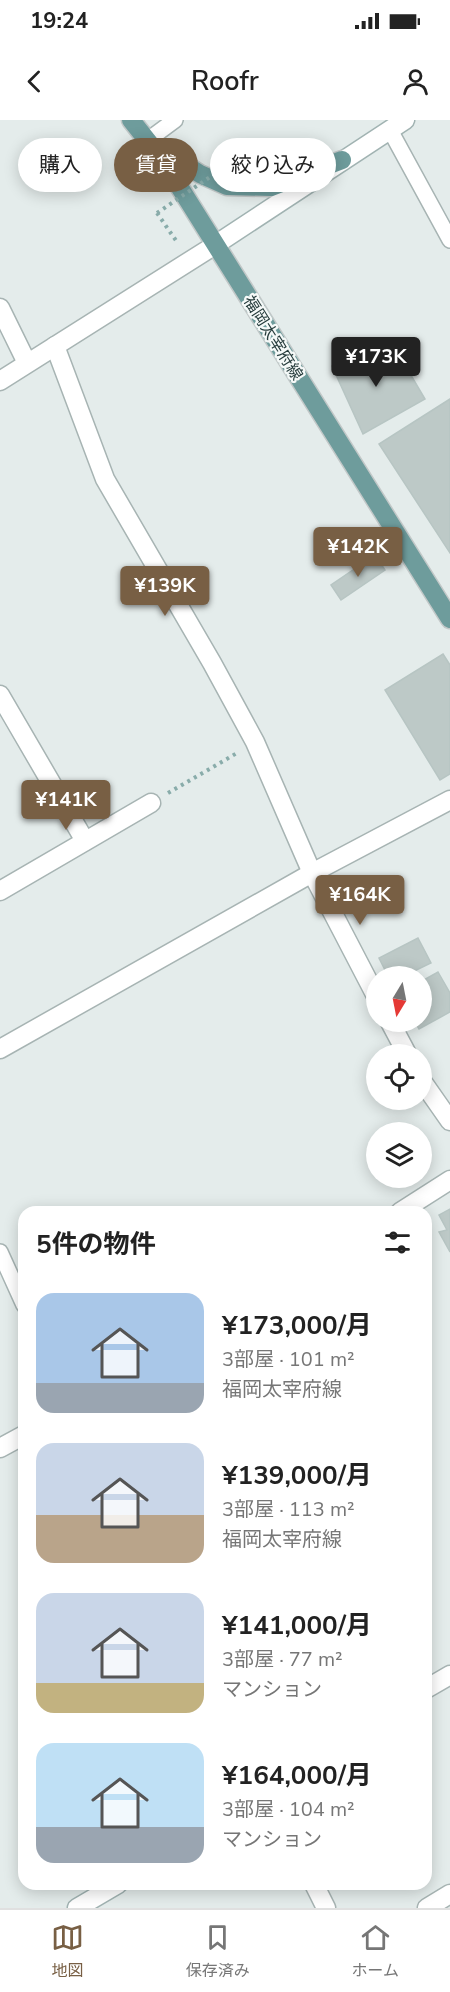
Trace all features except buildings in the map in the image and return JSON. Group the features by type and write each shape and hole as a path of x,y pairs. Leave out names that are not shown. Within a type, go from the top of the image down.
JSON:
{"main road":[{"name":"福岡太宰府線","path":"131,120 146,138"},
{"path":"198,173 227,186 272,187 342,160"},
{"name":"福岡太宰府線","path":"182,192 450,619"}],"street":[{"path":"0,381 215,245 397,125"},
{"path":"0,308 27,363"},
{"path":"55,346 105,479 255,742 312,873 366,977"},
{"path":"0,694 85,841"},
{"path":"0,1049 312,873 450,800"},
{"path":"0,891 151,803"},
{"path":"432,1095 450,1120"},
{"path":"409,1206 450,1180"},
{"path":"0,1449 18,1438"},
{"path":"432,1686 450,1675"},
{"path":"77,1908 108,1890"},
{"path":"317,1890 326,1908"},
{"path":"427,1908 450,1894"}],"lane":[{"path":"151,138 175,120"},
{"path":"397,125 450,240"},
{"path":"0,1252 18,1292"}],"path":[{"path":"190,261 157,213 210,177"},
{"path":"151,803 255,742"}]}
